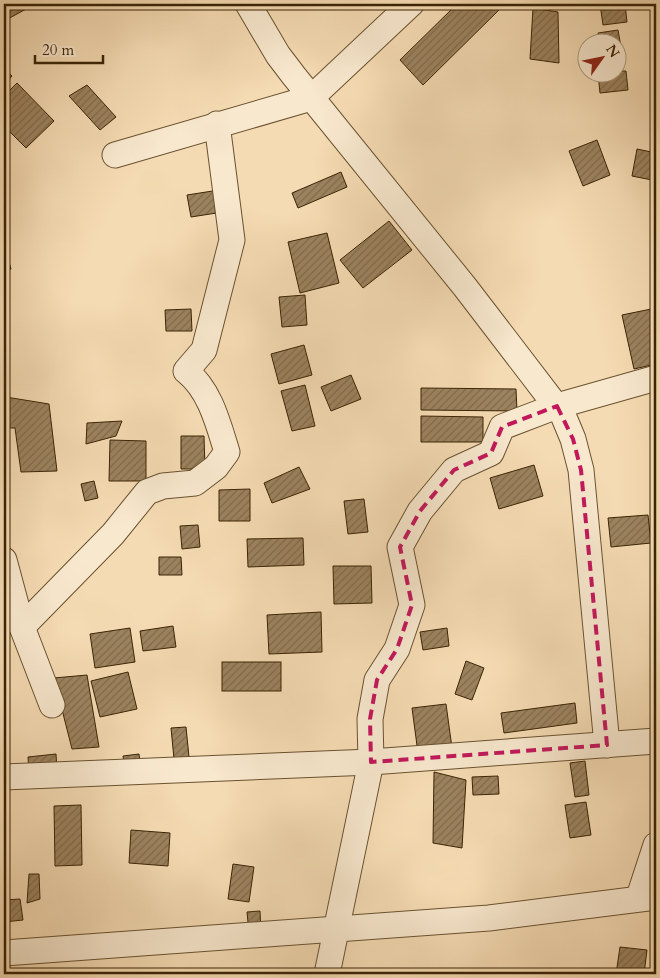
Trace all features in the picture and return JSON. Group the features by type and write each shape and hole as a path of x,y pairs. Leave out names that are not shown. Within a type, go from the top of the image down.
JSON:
{"street":[{"path":"248,4 278,55 311,98 465,287 557,406 573,439 581,470 607,744"},
{"path":"115,155 311,98 411,4"},
{"path":"22,627 114,534 147,492 163,486 195,483 216,467 227,452 215,414 198,381 186,371 204,350 232,240 217,124"},
{"path":"327,974 371,762 370,718 377,680 397,649 412,605 400,547 420,511 454,470 491,453 502,427 557,406 656,378"},
{"path":"4,560 22,627 52,705"},
{"path":"4,777 371,762 656,741"},
{"path":"4,953 489,918 648,897 656,845"}],"highlighted area":[{"path":"557,406 573,439 581,470 607,745 371,762 370,719 377,680 397,649 412,605 400,547 420,511 454,470 491,453 502,427"}],"building":[{"path":"4,4 26,4 28,8 4,21"},
{"path":"457,4 503,6 423,85 400,60"},
{"path":"600,4 625,4 627,22 603,25"},
{"path":"533,8 558,12 559,63 530,59"},
{"path":"4,68 12,76 4,85"},
{"path":"599,82 627,82 628,90 600,93"},
{"path":"17,83 54,121 26,148 4,126 4,96"},
{"path":"87,85 116,117 100,130 69,96"},
{"path":"597,140 610,175 583,186 569,151"},
{"path":"637,149 656,153 652,180 632,176"},
{"path":"341,172 347,187 298,208 292,193"},
{"path":"219,190 223,212 191,217 187,195"},
{"path":"389,221 412,250 363,288 340,260"},
{"path":"327,233 339,283 300,293 288,242"},
{"path":"6,252 11,269 4,271 4,253"},
{"path":"305,295 307,325 282,327 279,297"},
{"path":"656,308 656,364 634,369 622,315"},
{"path":"191,309 192,331 166,331 165,310"},
{"path":"304,345 312,375 279,384 271,354"},
{"path":"351,375 361,399 331,411 321,387"},
{"path":"305,385 315,426 292,431 281,391"},
{"path":"421,388 516,389 517,411 421,410"},
{"path":"6,397 49,404 57,471 21,472 15,428 9,428"},
{"path":"421,416 483,417 483,442 421,442"},
{"path":"122,421 116,436 86,444 87,423"},
{"path":"181,436 204,436 205,469 181,469"},
{"path":"110,440 146,441 146,481 109,481"},
{"path":"534,465 543,496 499,509 490,478"},
{"path":"299,467 310,489 272,503 264,483"},
{"path":"94,481 98,498 85,501 81,484"},
{"path":"250,489 250,521 219,521 219,490"},
{"path":"364,499 368,532 348,534 344,501"},
{"path":"648,515 651,543 611,547 608,518"},
{"path":"198,525 200,547 182,549 180,526"},
{"path":"303,538 304,565 248,567 247,539"},
{"path":"159,557 181,557 182,575 159,575"},
{"path":"333,566 371,566 372,603 334,604"},
{"path":"321,612 322,652 269,654 267,615"},
{"path":"173,626 176,647 143,651 140,631"},
{"path":"130,628 135,662 95,668 90,634"},
{"path":"447,628 449,646 423,650 420,632"},
{"path":"466,661 484,668 472,700 455,694"},
{"path":"222,662 281,662 281,691 222,691"},
{"path":"128,672 137,709 100,717 91,681"},
{"path":"87,675 99,747 72,749 54,678"},
{"path":"575,703 577,723 504,733 501,713"},
{"path":"446,704 452,748 418,753 412,708"},
{"path":"186,727 189,757 174,759 171,728"},
{"path":"56,754 57,770 29,772 28,757"},
{"path":"139,754 141,769 125,770 123,756"},
{"path":"585,761 589,795 575,797 570,763"},
{"path":"434,772 466,780 462,848 433,843"},
{"path":"498,776 499,794 473,795 472,777"},
{"path":"586,802 591,835 570,838 565,805"},
{"path":"81,805 82,865 55,866 54,806"},
{"path":"131,830 170,833 168,866 129,863"},
{"path":"233,864 254,867 249,902 228,899"},
{"path":"29,874 39,874 40,899 27,903"},
{"path":"20,899 23,920 4,922 4,900"},
{"path":"260,911 261,932 249,933 247,912"},
{"path":"620,947 647,950 644,974 616,974"}]}
